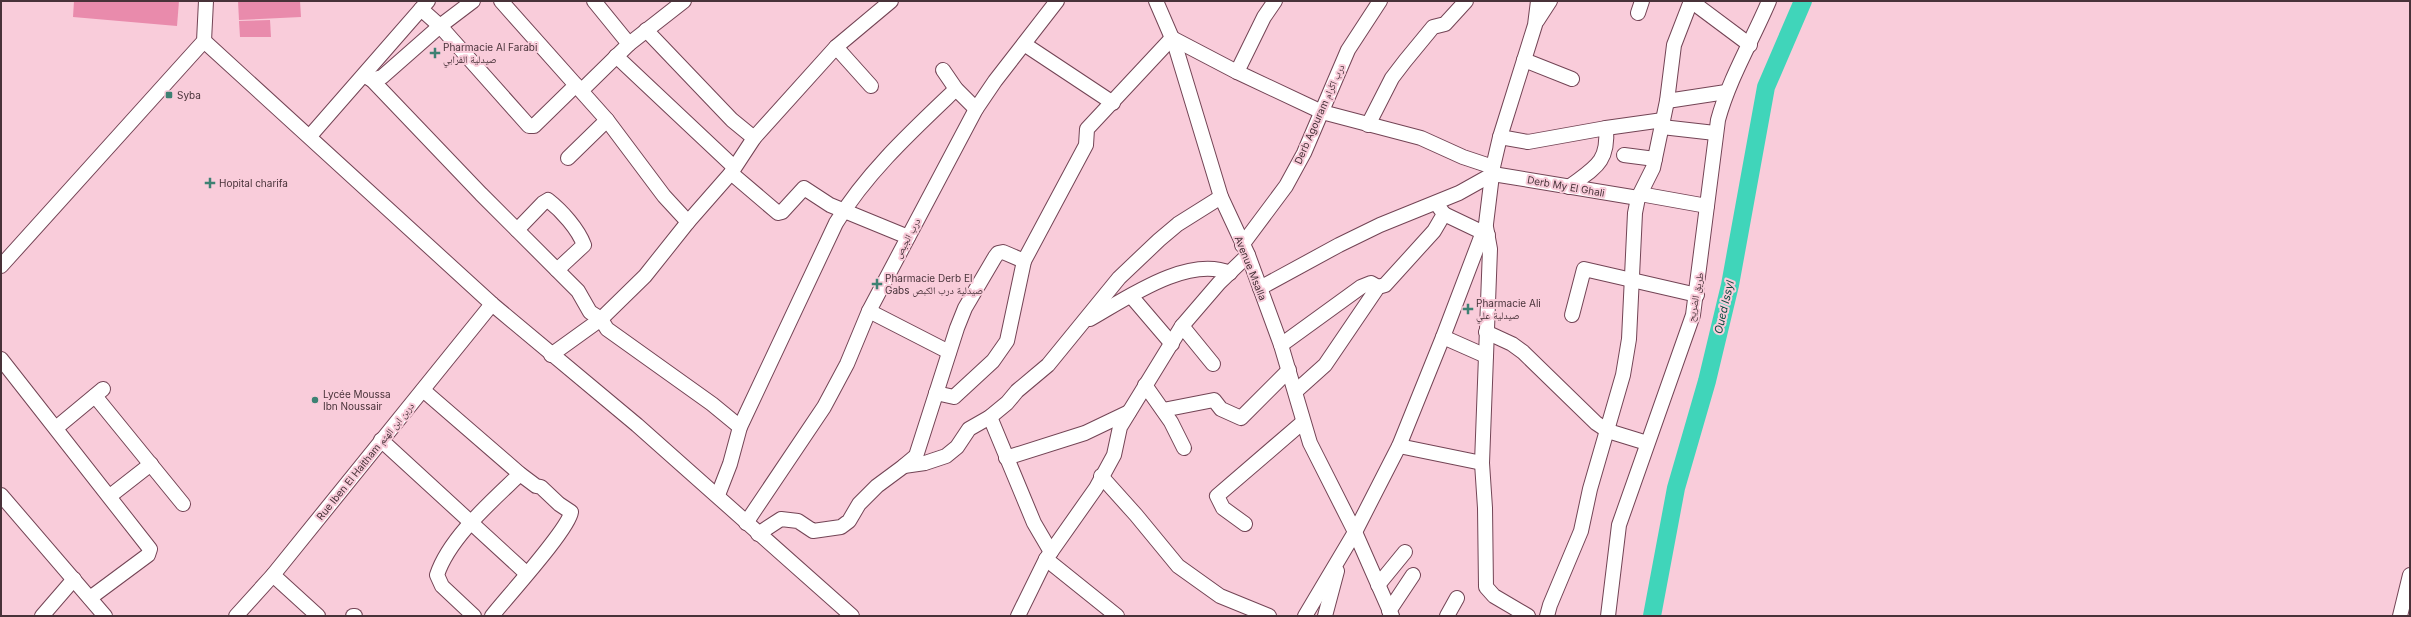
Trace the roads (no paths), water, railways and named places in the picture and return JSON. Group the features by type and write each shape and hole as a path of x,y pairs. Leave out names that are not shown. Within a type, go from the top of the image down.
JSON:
{"street":[{"path":"1,266 204,41 206,1"},
{"path":"367,77 382,77 440,26 473,1"},
{"path":"501,1 607,120 664,196 688,222"},
{"path":"594,1 629,44"},
{"path":"310,136 367,77 424,5 440,26 529,126 534,126 629,44 684,1"},
{"path":"551,355 601,319 645,276 732,170 754,138 836,47 891,1"},
{"name":"درب الجبص","path":"746,523 824,407 847,364 869,311 976,109 1057,1"},
{"name":"Avenue Msalla","path":"1156,1 1172,38 1221,197 1245,250 1281,345 1296,391 1303,422 1321,468 1355,532 1390,614"},
{"path":"1237,72 1264,17 1275,1"},
{"name":"Derb Agouram درب اڭرام","path":"1018,616 1048,555 1096,488 1101,476 1114,455 1120,427 1145,385 1182,326 1230,272 1286,186 1304,152 1348,50 1380,1"},
{"path":"1368,125 1388,85 1405,60 1433,27 1445,24 1466,1"},
{"path":"1305,616 1339,561 1399,446 1486,230 1493,170 1500,137 1535,25 1538,1"},
{"path":"1535,25 1550,1"},
{"path":"1548,616 1550,605 1580,531 1590,490 1623,375 1629,339 1630,280 1634,213 1639,196 1655,159 1667,101 1674,45 1691,1 1750,46"},
{"name":"طريق الضريح","path":"1608,616 1615,541 1647,443 1693,315 1697,295 1716,133 1726,92 1750,46 1769,1"},
{"path":"646,30 732,120 754,138"},
{"path":"936,393 954,397 1002,350 1011,329 1024,261 1086,145 1087,129 1172,38"},
{"name":"Derb My El Ghali","path":"1172,38 1237,72 1322,112 1421,138 1493,170 1569,187 1707,206"},
{"path":"204,41 310,136 492,304 718,495 746,523 848,615"},
{"path":"1024,44 1113,102"},
{"path":"836,47 871,86"},
{"path":"616,56 778,213 782,212 804,188 830,205 908,237"},
{"path":"1524,60 1572,79"},
{"path":"943,70 956,89 976,109"},
{"path":"367,77 516,230 578,291 590,312 601,319 607,329 712,404 740,427"},
{"path":"718,495 730,464 740,427 784,332 844,210 904,139 956,89"},
{"path":"1667,101 1726,92"},
{"path":"568,158 607,120"},
{"path":"1500,137 1528,142 1606,128 1662,124 1716,133"},
{"path":"1569,187 1603,158 1607,141 1606,128"},
{"path":"1624,155 1655,159"},
{"path":"1260,288 1373,228 1440,208 1493,170"},
{"path":"904,466 946,456 957,446 969,429 990,417 1048,365 1119,278 1159,240 1178,224 1221,197"},
{"path":"516,230 543,203 548,200 552,203 568,220 584,245 556,270"},
{"path":"1440,208 1486,230"},
{"path":"1281,345 1323,313 1362,287 1371,283 1378,287 1383,287 1434,231 1440,208"},
{"path":"1486,230 1490,249 1482,463 1486,587 1494,596 1526,615"},
{"path":"758,534 781,519 798,521 813,531 841,527 849,521 859,504 877,486 916,456 948,352 965,308 998,253 1003,252 1024,261"},
{"path":"1083,323 1182,271 1213,267 1230,272"},
{"path":"1572,315 1584,269 1697,295"},
{"path":"1296,391 1325,365 1378,287"},
{"path":"1132,296 1172,344"},
{"name":"Rue Iben El Haitham دربن ابن الهثم","path":"236,616 273,575 492,304"},
{"path":"869,311 948,352"},
{"path":"1182,326 1213,364"},
{"path":"1486,332 1512,344 1523,352 1596,423 1608,431 1647,443"},
{"path":"1443,337 1486,356"},
{"path":"1,359 110,496 148,545 150,550 148,555 90,598"},
{"path":"1163,410 1214,400 1221,409 1241,418 1289,370"},
{"path":"1145,385 1163,410 1184,448"},
{"path":"423,390 520,474 536,486 541,487 559,504 571,512 571,518 559,535 526,573 492,616"},
{"path":"56,428 99,392 151,464 183,504"},
{"path":"1006,458 1085,433 1129,412"},
{"path":"990,417 1048,555 1117,616"},
{"path":"1245,524 1223,508 1217,496 1303,422"},
{"path":"381,440 526,573"},
{"path":"1399,446 1482,463"},
{"path":"110,496 151,464"},
{"path":"474,616 442,586 437,575 440,567 470,522 520,474"},
{"path":"1101,476 1136,515 1178,566 1220,596 1269,616"},
{"path":"1,495 90,598 101,615"},
{"path":"1378,585 1405,552"},
{"path":"1325,616 1339,561"},
{"path":"273,575 318,616"},
{"path":"1390,614 1413,575"},
{"path":"2400,616 2410,575"},
{"path":"42,616 74,579"},
{"path":"1447,616 1457,598"}],"waterway":[{"name":"Oued Issyl","path":"1652,616 1676,488 1707,381 1730,285 1766,87 1803,1"}],"place":[{"name":"Pharmacie Al Farabi صيدلية الفرابي","path":"435,53"},
{"name":"Syba","path":"169,95"},
{"name":"Hopital charifa","path":"210,183"},
{"name":"Pharmacie Derb El Gabs صيدلية درب الكبص","path":"877,284"},
{"name":"Pharmacie Ali صيدلية علي","path":"1468,309"},
{"name":"Lycée Moussa Ibn Noussair","path":"315,400"}]}
